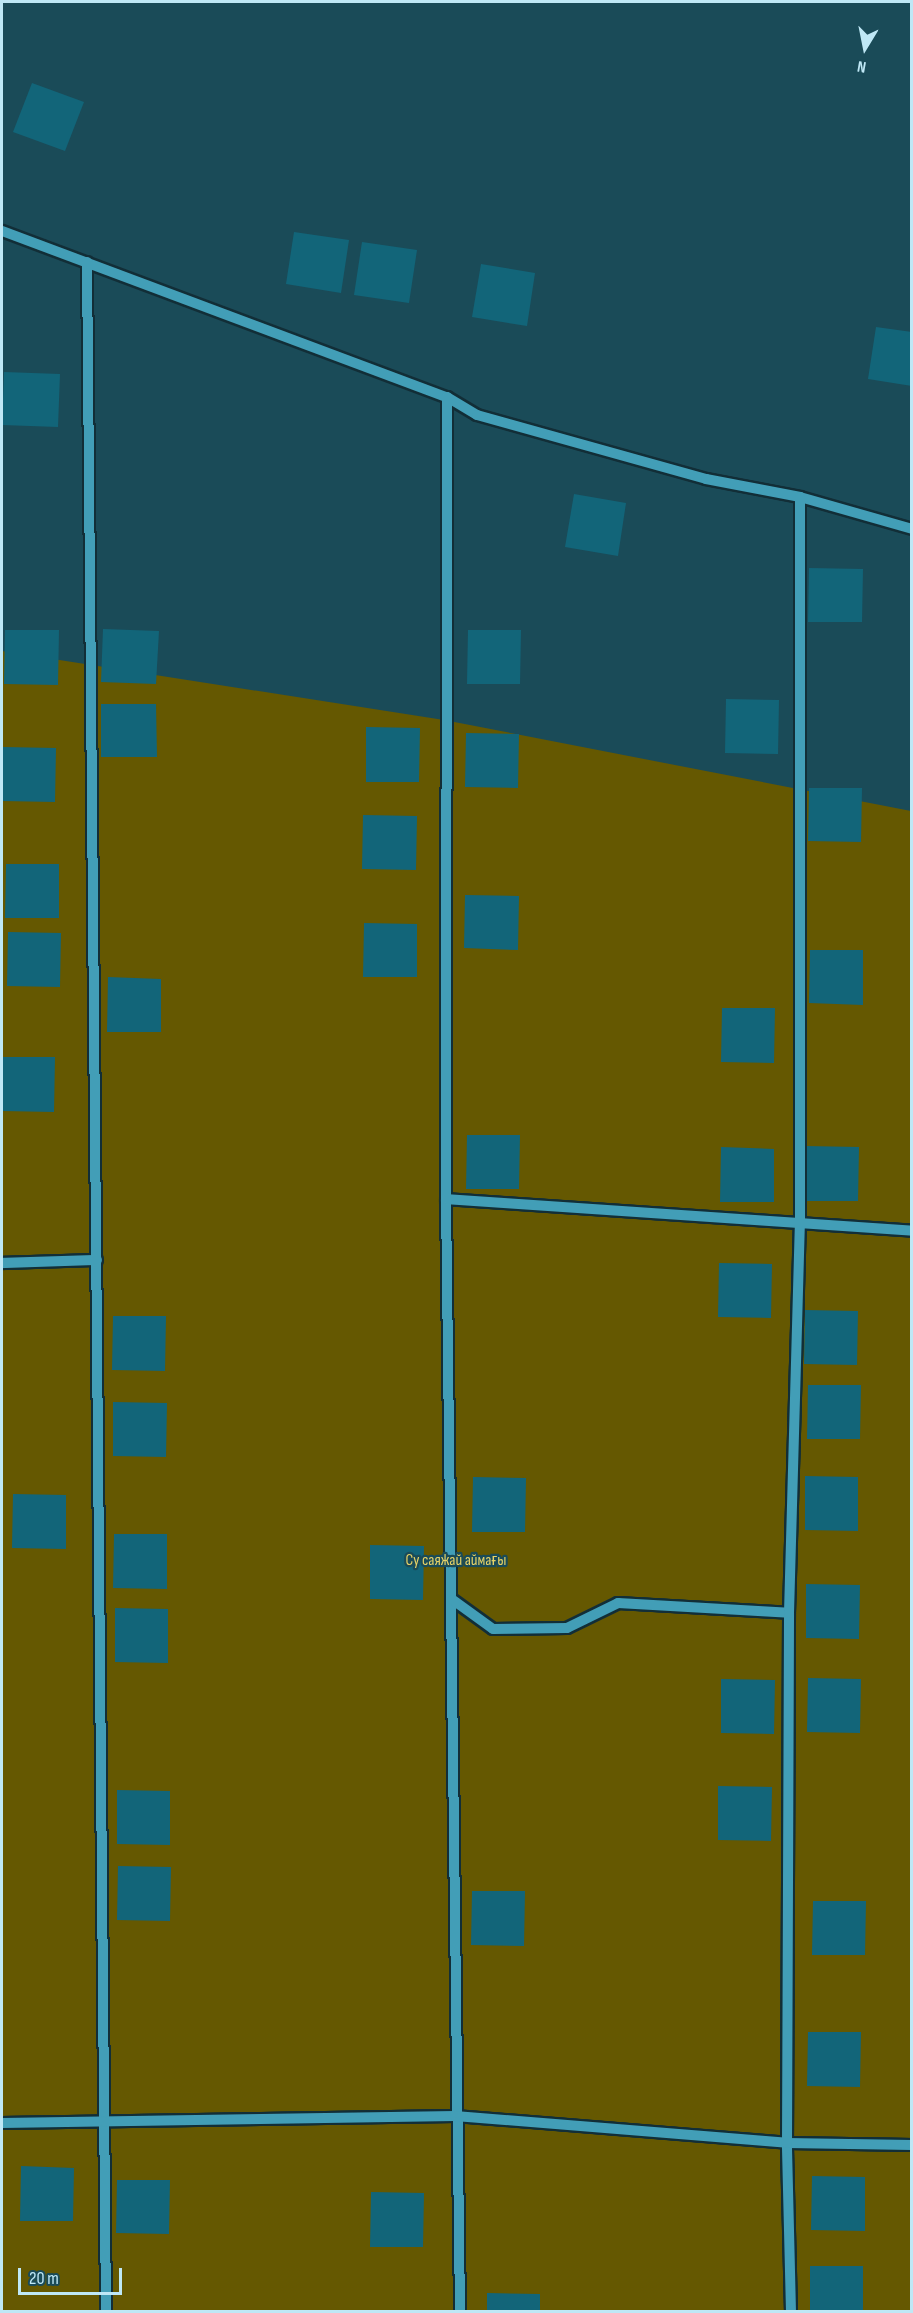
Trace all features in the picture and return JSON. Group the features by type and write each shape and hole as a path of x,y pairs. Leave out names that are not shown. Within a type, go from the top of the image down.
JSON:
{"lane":[{"path":"2,231 447,398 477,415 706,479 800,497 912,530"},
{"path":"87,262 97,1260 102,2121 106,2312"},
{"path":"447,398 446,1199 453,1600 455,2116 460,2312"},
{"path":"791,2312 787,2143 789,1613 800,1226 800,497"},
{"path":"446,1199 800,1226 912,1231"},
{"path":"2,1263 97,1260"},
{"path":"453,1600 493,1629 567,1628 618,1603 789,1613"},
{"path":"2,2123 455,2116 787,2143 912,2145"}],"green space":[{"name":"Су саяжай аймағы","path":"2,651 444,720 911,811 911,2311 2,2311"}],"building":[{"path":"32,83 84,102 65,151 13,132"},
{"path":"294,232 349,240 341,293 286,284"},
{"path":"362,242 417,250 409,303 354,295"},
{"path":"481,264 535,273 527,326 472,317"},
{"path":"876,327 912,332 912,386 868,379"},
{"path":"4,372 60,374 58,427 2,425"},
{"path":"574,494 626,503 618,556 565,547"},
{"path":"809,568 863,569 862,622 808,622"},
{"path":"103,629 159,631 156,684 101,682"},
{"path":"5,630 59,630 58,685 4,684"},
{"path":"468,630 521,630 520,684 467,684"},
{"path":"726,699 779,700 778,754 725,753"},
{"path":"101,704 156,704 157,757 101,757"},
{"path":"366,727 420,728 419,782 366,782"},
{"path":"466,733 519,734 518,788 465,787"},
{"path":"3,747 56,748 55,802 2,801"},
{"path":"809,788 862,788 861,842 808,841"},
{"path":"363,815 417,816 416,870 362,869"},
{"path":"6,864 59,864 59,918 5,918"},
{"path":"465,895 519,896 518,950 464,948"},
{"path":"364,923 417,924 417,977 363,977"},
{"path":"8,932 61,933 60,987 7,986"},
{"path":"810,950 863,950 863,1005 809,1003"},
{"path":"108,977 161,979 161,1032 107,1032"},
{"path":"722,1008 775,1008 774,1063 721,1062"},
{"path":"2,1057 55,1057 54,1112 2,1111"},
{"path":"467,1135 520,1135 519,1189 466,1189"},
{"path":"805,1146 859,1147 858,1201 805,1201"},
{"path":"721,1147 774,1149 774,1202 720,1202"},
{"path":"719,1263 772,1264 771,1318 718,1317"},
{"path":"805,1310 858,1311 857,1365 804,1364"},
{"path":"113,1316 166,1316 165,1371 112,1370"},
{"path":"808,1385 861,1385 860,1439 807,1439"},
{"path":"113,1402 167,1403 166,1457 113,1456"},
{"path":"805,1476 858,1477 858,1531 805,1530"},
{"path":"473,1477 526,1478 525,1532 472,1532"},
{"path":"13,1494 66,1495 66,1549 12,1548"},
{"path":"114,1534 167,1534 167,1589 113,1588"},
{"path":"370,1545 424,1546 423,1600 370,1599"},
{"path":"806,1584 860,1585 859,1639 806,1638"},
{"path":"115,1608 168,1609 168,1663 115,1662"},
{"path":"808,1678 861,1679 860,1733 807,1732"},
{"path":"721,1679 775,1680 774,1734 721,1733"},
{"path":"718,1786 772,1787 771,1841 718,1840"},
{"path":"117,1790 170,1791 170,1845 117,1844"},
{"path":"118,1866 171,1867 170,1921 117,1920"},
{"path":"472,1891 525,1891 524,1946 471,1945"},
{"path":"813,1901 866,1901 865,1955 812,1955"},
{"path":"808,2032 861,2032 860,2087 807,2086"},
{"path":"21,2166 74,2168 73,2221 20,2221"},
{"path":"812,2176 865,2177 865,2231 811,2230"},
{"path":"117,2180 170,2180 169,2234 116,2233"},
{"path":"371,2192 424,2193 423,2247 370,2247"},
{"path":"810,2266 863,2266 863,2312 810,2312"},
{"path":"487,2293 540,2294 540,2312 487,2312"}]}
